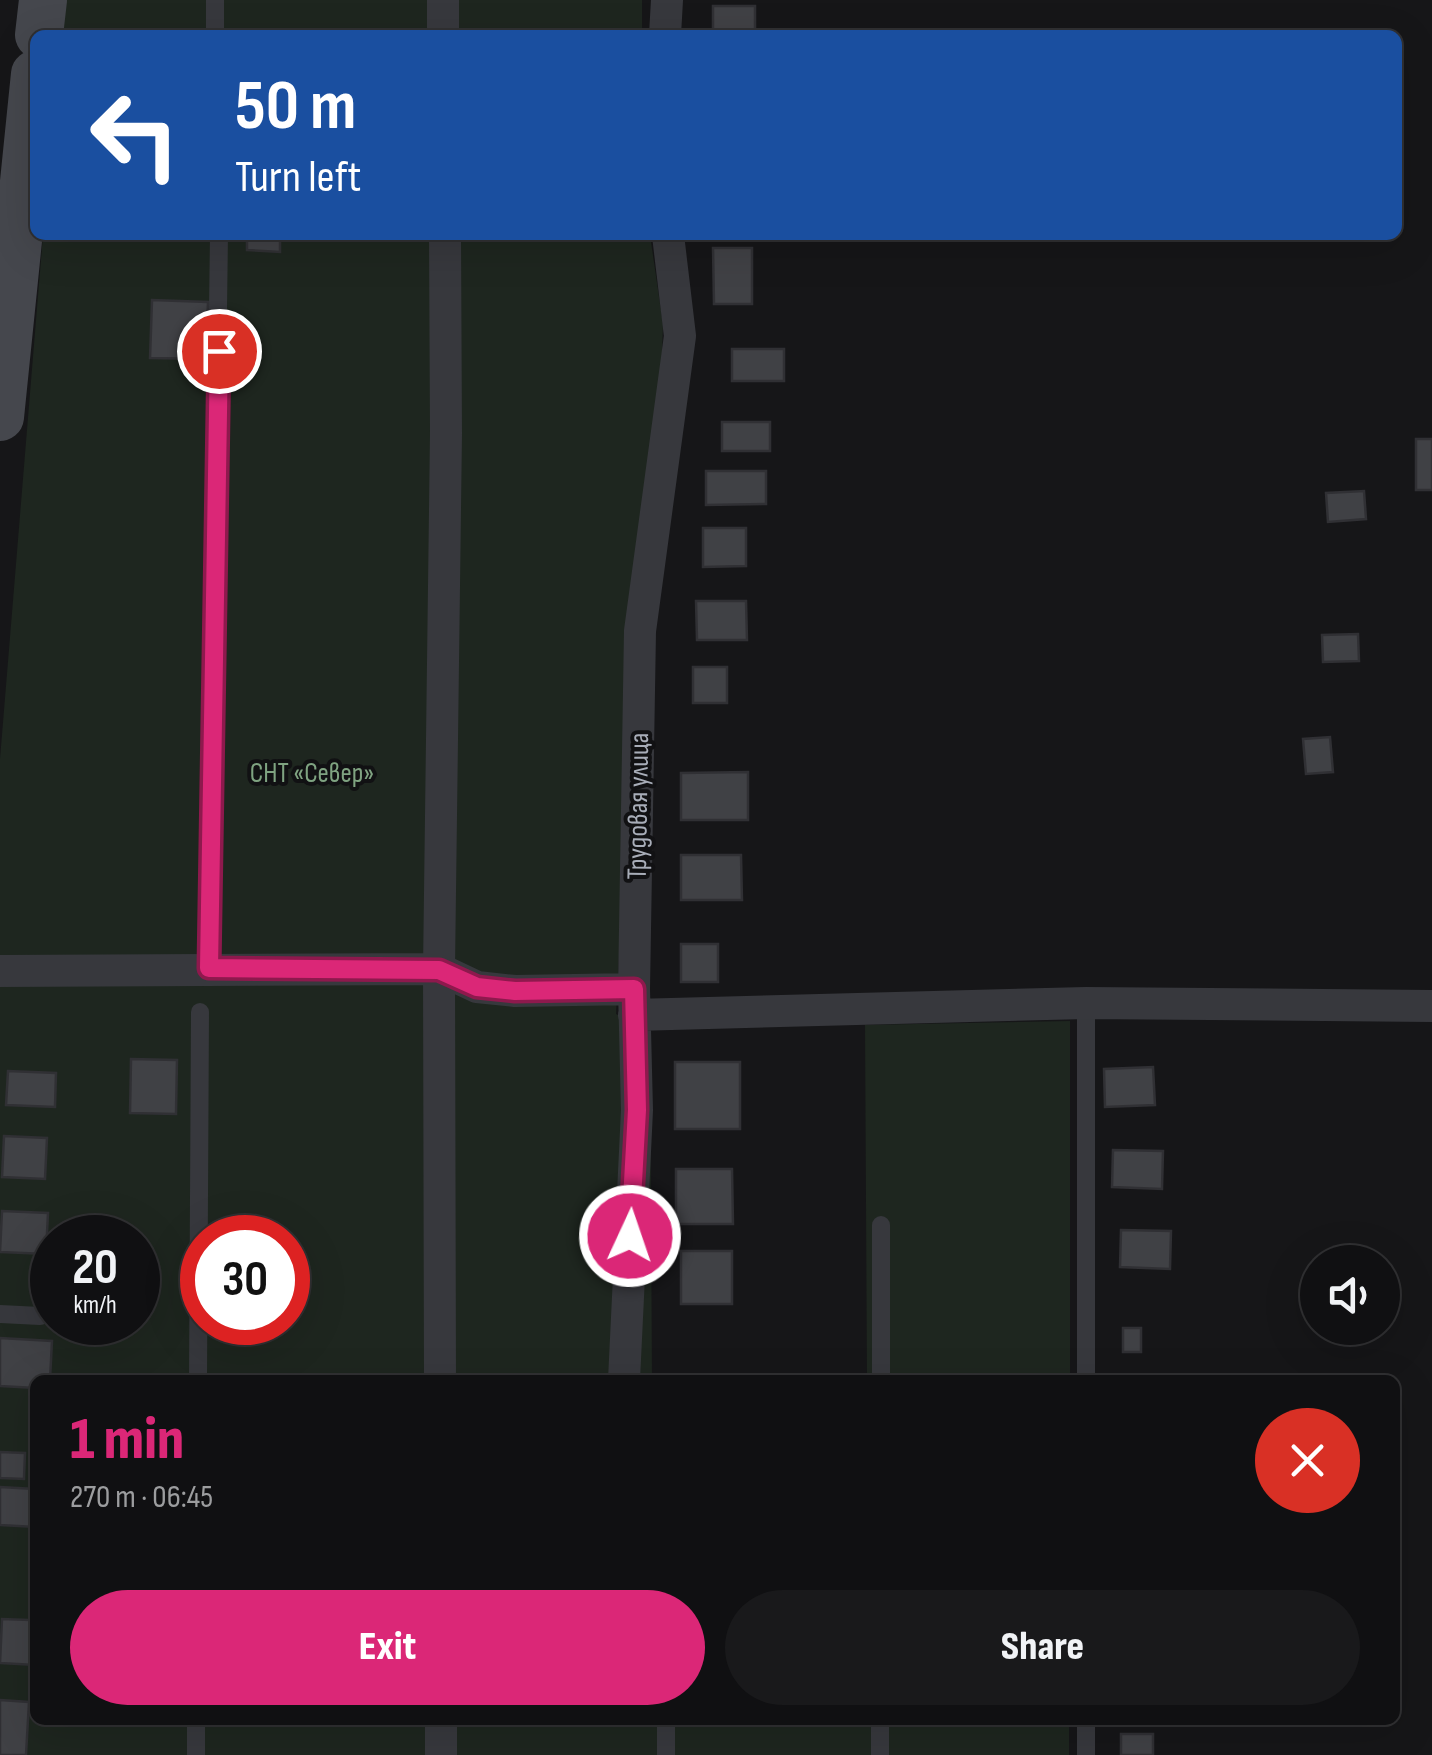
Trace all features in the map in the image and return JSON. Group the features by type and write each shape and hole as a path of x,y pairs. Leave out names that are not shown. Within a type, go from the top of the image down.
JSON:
{"street":[{"path":"39,30 42,0"},
{"path":"443,0 443,30"},
{"path":"665,30 668,0"},
{"path":"0,417 30,123"},
{"path":"440,1375 445,240"},
{"name":"Трудовая улица","path":"624,1375 637,1110 634,1002 640,631 680,336 669,240"},
{"path":"0,971 439,970 477,987 634,1002 1432,1006"},
{"path":"441,1725 441,1755"}],"lane":[{"path":"215,0 216,30"},
{"path":"209,968 219,240"},
{"path":"1086,1004 1086,1375"},
{"path":"198,1375 200,1012"},
{"path":"880,1375 881,1225"},
{"path":"0,1314 30,1316"},
{"path":"196,1725 196,1755"},
{"path":"666,1725 666,1755"},
{"path":"880,1725 880,1755"},
{"path":"1086,1725 1086,1755"}],"green space":[{"path":"63,0 642,0 642,30 60,30"},
{"name":"СНТ «Север»","path":"43,240 651,240 663,324 616,1014 650,1032 652,1375 30,1375 30,1725 1069,1725 1069,1755 0,1755 0,759"},
{"path":"1070,1021 1070,1375 867,1375 865,1025"}],"building":[{"path":"713,6 755,6 755,30 713,30"},
{"path":"247,240 280,240 280,252 247,250"},
{"path":"713,248 752,248 752,304 714,304"},
{"path":"152,300 208,302 206,359 150,358"},
{"path":"732,349 784,349 784,381 732,381"},
{"path":"722,422 770,422 770,451 722,451"},
{"path":"1416,439 1432,439 1432,490 1416,490"},
{"path":"706,471 766,471 766,504 706,505"},
{"path":"1364,491 1366,519 1328,522 1326,493"},
{"path":"703,528 746,528 746,566 703,567"},
{"path":"696,601 746,601 747,640 697,640"},
{"path":"1358,634 1359,661 1323,662 1322,635"},
{"path":"693,667 727,667 727,703 693,703"},
{"path":"1330,737 1333,772 1306,774 1303,739"},
{"path":"748,772 748,820 681,820 681,773"},
{"path":"681,855 741,855 742,900 681,900"},
{"path":"681,944 718,944 718,982 681,982"},
{"path":"131,1059 177,1060 176,1114 130,1113"},
{"path":"675,1062 740,1062 740,1129 675,1129"},
{"path":"1153,1067 1155,1105 1105,1107 1104,1069"},
{"path":"8,1071 56,1073 55,1107 6,1105"},
{"path":"4,1136 47,1138 45,1179 2,1177"},
{"path":"1113,1150 1163,1151 1162,1189 1112,1187"},
{"path":"676,1169 732,1169 733,1224 676,1224"},
{"path":"2,1211 48,1213 30,1215 30,1253 0,1252"},
{"path":"1121,1230 1171,1231 1170,1269 1120,1267"},
{"path":"681,1251 732,1251 732,1304 681,1304"},
{"path":"1123,1328 1141,1328 1141,1352 1123,1352"},
{"path":"0,1338 52,1345 50,1375 30,1375 30,1388 0,1386"},
{"path":"0,1452 25,1453 24,1479 0,1478"},
{"path":"0,1487 30,1489 30,1527 0,1525"},
{"path":"2,1619 30,1620 30,1665 0,1663"},
{"path":"0,1700 29,1702 26,1755 0,1755"},
{"path":"1121,1734 1153,1734 1153,1755 1121,1755"}],"route":[{"path":"219,351 209,968 439,970 477,987 515,991 634,989 637,1110 630,1236"}]}
